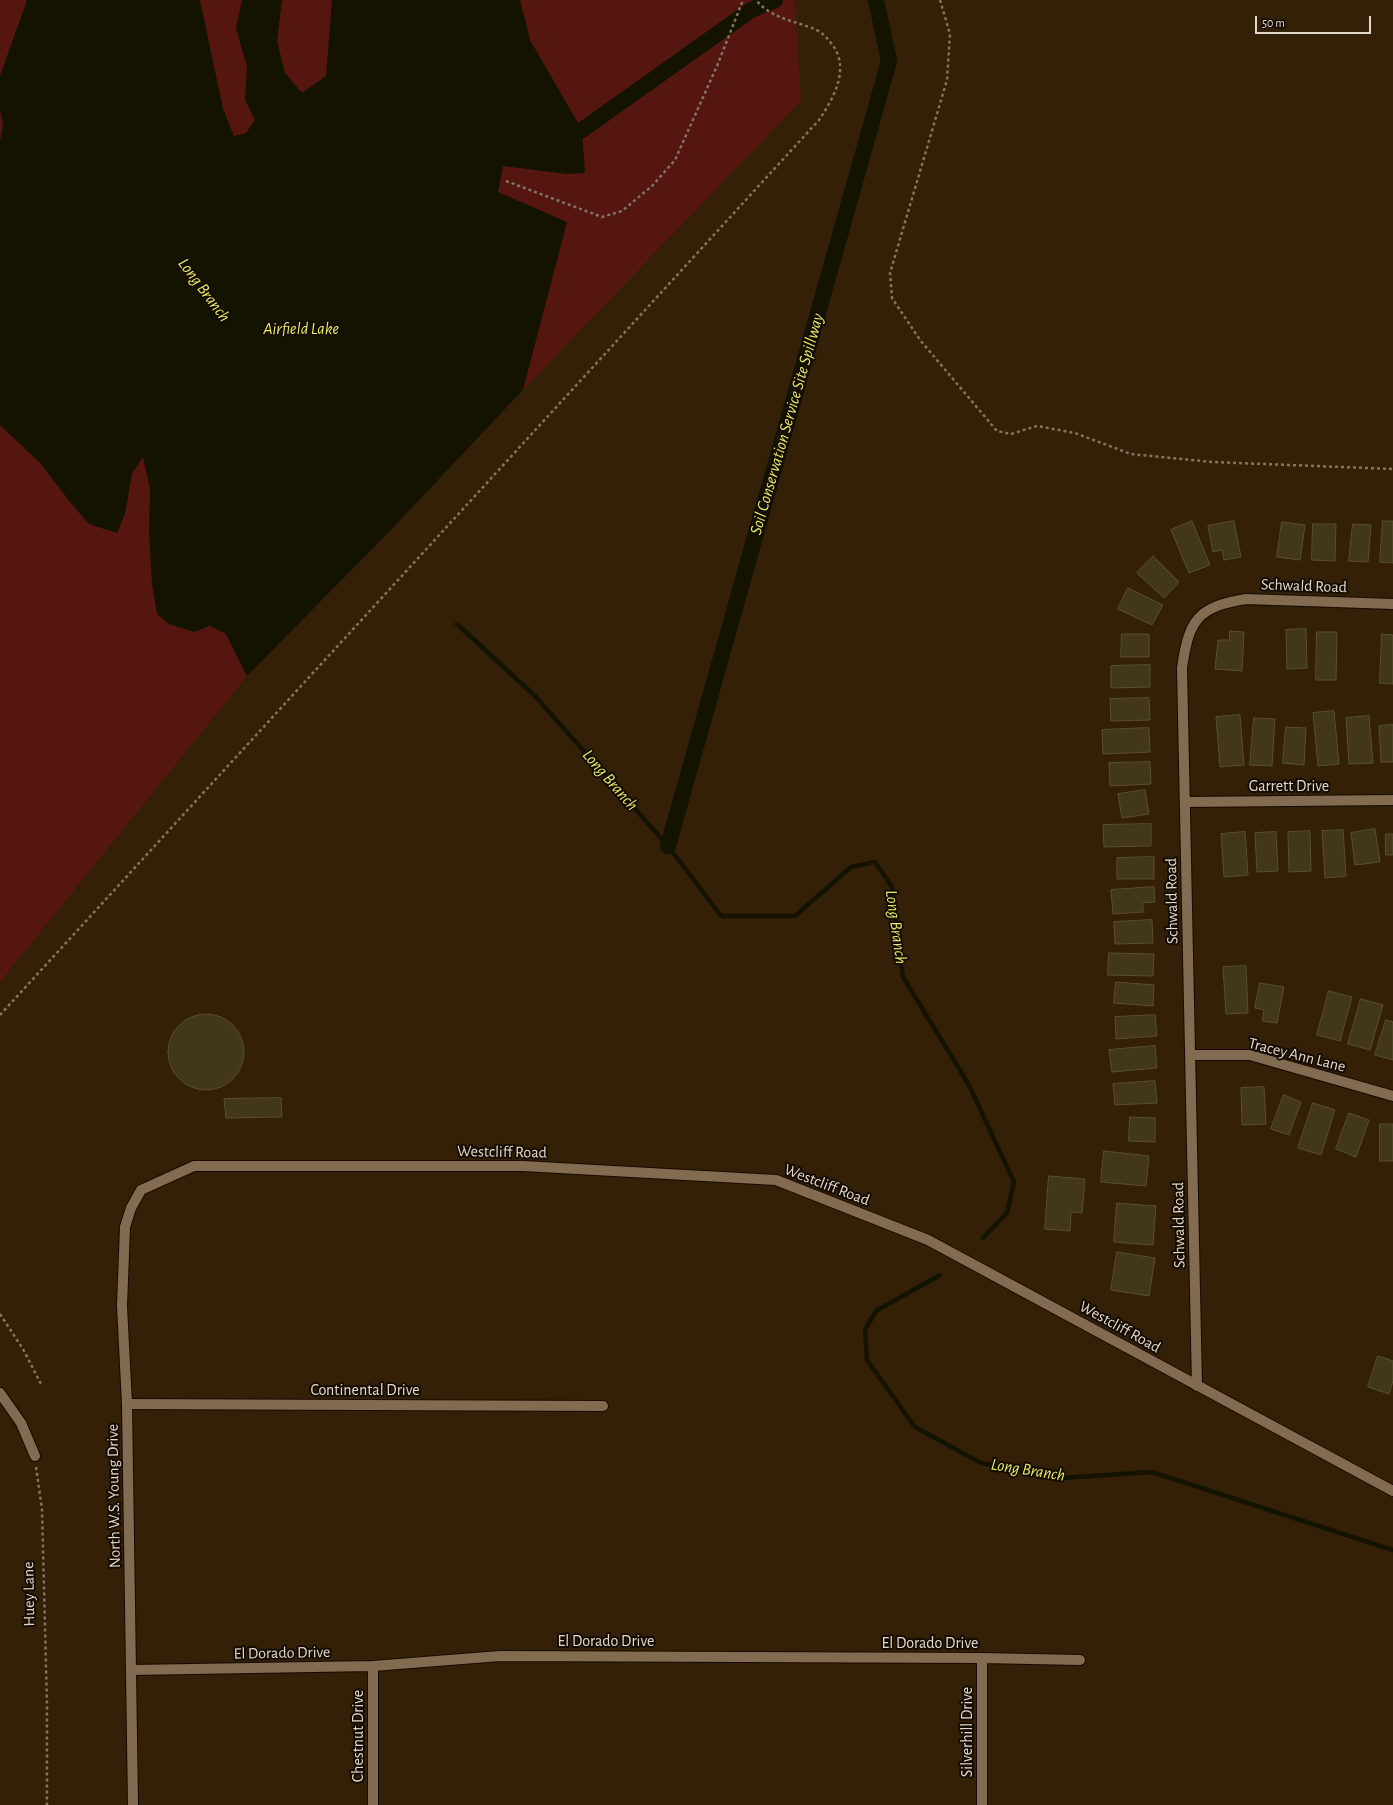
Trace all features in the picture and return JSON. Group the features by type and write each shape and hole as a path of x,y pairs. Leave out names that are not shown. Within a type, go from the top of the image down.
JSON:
{"street":[{"name":"Schwald Road","path":"1197,1386 1182,668 1186,642 1191,629 1201,615 1211,608 1229,602 1246,599 1393,604"},
{"name":"Garrett Drive","path":"1185,802 1393,800"},
{"name":"Tracey Ann Lane","path":"1191,1055 1250,1055 1393,1096"},
{"name":"Westcliff Road","path":"140,1190 194,1166 523,1166 776,1180 928,1240 1393,1491"},
{"name":"North W.S. Young Drive","path":"133,1805 127,1404 122,1306 125,1227 131,1208 140,1190"},
{"path":"0,1393 21,1423 35,1456"},
{"name":"Continental Drive","path":"127,1404 603,1406"},
{"name":"El Dorado Drive","path":"132,1670 373,1666 500,1656 982,1658 1080,1660"},
{"name":"Silverhill Drive","path":"982,1658 982,1805"},
{"name":"Chestnut Drive","path":"373,1666 373,1805"}],"path":[{"path":"506,181 602,217 622,211 652,186 675,160 717,66 744,0"},
{"path":"0,1015 819,120 832,101 839,81 841,65 838,51 824,34 811,27 780,17 763,9 756,0"},
{"path":"940,0 950,34 947,80 890,273 892,298 920,340 996,431 1011,434 1037,426 1075,433 1131,454 1168,458 1212,462 1393,469"},
{"path":"0,1314 23,1349 42,1386"},
{"name":"Huey Lane","path":"35,1456 42,1509 47,1704 47,1805"}],"shaded area":[{"name":"Airfield Lake","path":"0,0 795,0 801,101 523,390 388,533 247,676 0,982"}],"water":[{"name":"Airfield Lake","path":"27,0 200,0 223,109 234,136 246,133 255,120 245,100 247,67 236,28 242,0 282,0 277,41 285,73 302,93 326,76 332,0 520,0 530,40 582,130 585,173 567,174 503,166 498,192 567,222 523,390 388,533 247,676 226,634 210,626 194,632 169,624 157,614 152,584 149,531 150,489 143,457 132,474 125,514 117,533 89,524 41,464 0,425 0,141 3,125 0,109 0,76"}],"building":[{"path":"1192,521 1210,565 1189,573 1171,530"},
{"path":"1234,521 1241,557 1224,560 1222,550 1213,552 1208,526"},
{"path":"1383,521 1393,521 1393,563 1380,562"},
{"path":"1282,522 1305,525 1300,560 1277,557"},
{"path":"1313,524 1336,524 1335,561 1312,560"},
{"path":"1353,524 1371,525 1368,562 1349,561"},
{"path":"1153,556 1179,582 1164,598 1137,573"},
{"path":"1128,588 1163,605 1152,625 1118,609"},
{"path":"1306,629 1307,668 1287,669 1286,630"},
{"path":"1230,631 1244,632 1242,671 1215,669 1218,640 1229,640"},
{"path":"1317,632 1337,632 1336,680 1316,680"},
{"path":"1122,634 1149,634 1149,657 1121,657"},
{"path":"1382,634 1393,635 1393,684 1380,683"},
{"path":"1150,665 1150,687 1111,688 1111,666"},
{"path":"1149,698 1150,720 1111,721 1110,699"},
{"path":"1334,711 1339,764 1318,766 1313,713"},
{"path":"1240,715 1244,765 1220,767 1216,717"},
{"path":"1369,716 1373,763 1349,764 1346,718"},
{"path":"1254,718 1275,719 1272,766 1250,765"},
{"path":"1393,725 1393,762 1381,762 1379,726"},
{"path":"1286,727 1306,728 1304,765 1283,763"},
{"path":"1149,728 1150,752 1103,754 1102,730"},
{"path":"1150,762 1151,784 1110,786 1109,763"},
{"path":"1145,790 1149,814 1122,818 1118,794"},
{"path":"1151,824 1151,846 1104,847 1103,825"},
{"path":"1375,829 1380,862 1355,865 1351,833"},
{"path":"1343,830 1346,876 1325,878 1322,831"},
{"path":"1310,831 1311,871 1289,872 1288,832"},
{"path":"1245,832 1248,875 1224,877 1221,834"},
{"path":"1276,832 1278,871 1257,872 1255,833"},
{"path":"1386,834 1393,834 1393,855 1386,855"},
{"path":"1154,857 1154,879 1117,879 1117,858"},
{"path":"1154,887 1155,902 1143,903 1143,912 1113,914 1111,890"},
{"path":"1152,920 1153,943 1115,944 1114,922"},
{"path":"1109,953 1154,954 1153,976 1108,975"},
{"path":"1246,966 1248,1013 1226,1014 1223,967"},
{"path":"1116,982 1154,985 1153,1006 1114,1003"},
{"path":"1260,983 1284,987 1277,1023 1262,1021 1264,1010 1255,1008"},
{"path":"1329,991 1352,997 1340,1041 1317,1035"},
{"path":"1361,999 1383,1005 1370,1050 1348,1044"},
{"path":"206,1014 220,1017 233,1025 241,1038 244,1052 241,1066 233,1079 220,1087 206,1090 192,1087 179,1079 171,1066 168,1052 171,1038 179,1025 192,1017"},
{"path":"1155,1015 1157,1036 1116,1039 1115,1017"},
{"path":"1386,1020 1393,1022 1393,1060 1375,1055"},
{"path":"1155,1046 1157,1068 1112,1072 1109,1050"},
{"path":"1155,1081 1157,1103 1115,1105 1113,1084"},
{"path":"1264,1087 1266,1124 1242,1125 1241,1088"},
{"path":"1284,1095 1301,1102 1289,1135 1271,1129"},
{"path":"281,1098 282,1117 226,1118 224,1099"},
{"path":"1313,1103 1335,1110 1321,1155 1298,1148"},
{"path":"1349,1113 1369,1120 1356,1157 1336,1149"},
{"path":"1130,1117 1155,1118 1155,1142 1129,1141"},
{"path":"1380,1124 1393,1124 1393,1161 1380,1161"},
{"path":"1104,1151 1149,1156 1146,1186 1101,1182"},
{"path":"1049,1176 1085,1179 1082,1213 1071,1212 1070,1231 1045,1229"},
{"path":"1117,1203 1156,1206 1153,1245 1114,1242"},
{"path":"1117,1252 1155,1258 1149,1296 1111,1290"},
{"path":"1378,1356 1393,1361 1393,1381 1389,1394 1368,1387"}],"waterway":[{"name":"Soil Conservation Service Site Spillway","path":"582,130 751,10 775,0"},
{"name":"Soil Conservation Service Site Spillway","path":"668,846 889,61 876,0"},
{"name":"Long Branch","path":"457,624 535,696 668,846 721,916 795,916 851,867 875,862 892,887 903,977 969,1085 1014,1182 1007,1213 983,1238"},
{"name":"Long Branch","path":"940,1275 876,1311 865,1330 867,1360 915,1427 981,1463 1062,1478 1152,1472 1393,1550"}]}
